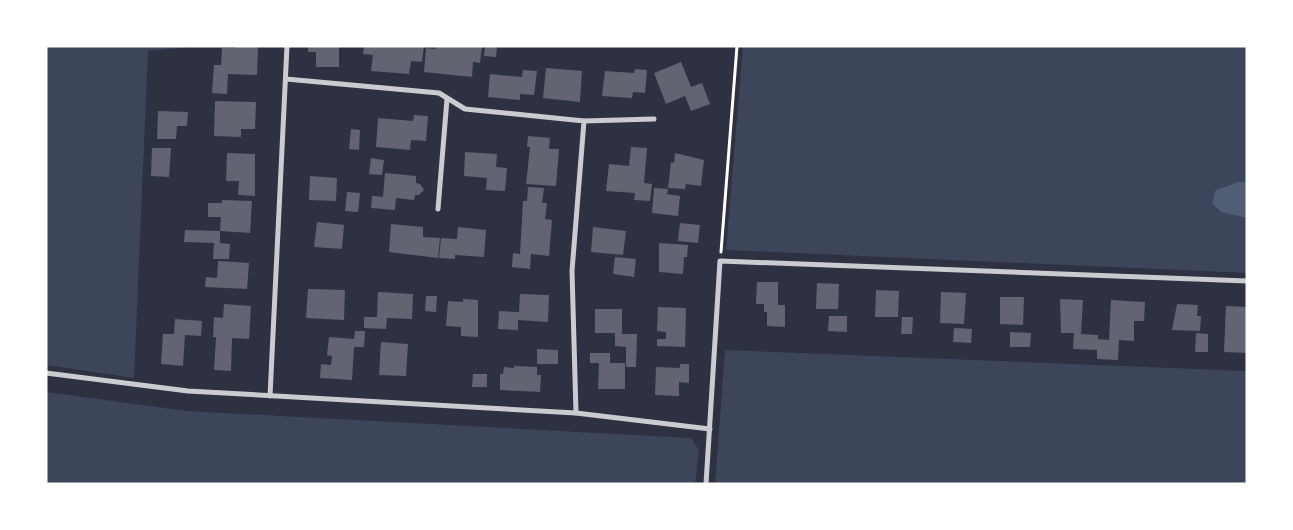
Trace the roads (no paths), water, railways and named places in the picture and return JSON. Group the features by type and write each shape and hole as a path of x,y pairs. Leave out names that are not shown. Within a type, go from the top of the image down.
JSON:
{"street":[{"path":"270,396 287,46"},
{"path":"286,79 439,93 464,109 584,121 654,119"},
{"path":"438,209 446,98"},
{"path":"576,413 572,271 584,121"},
{"path":"706,484 720,261 1247,281"},
{"path":"46,373 188,391 576,413 710,429"}]}
